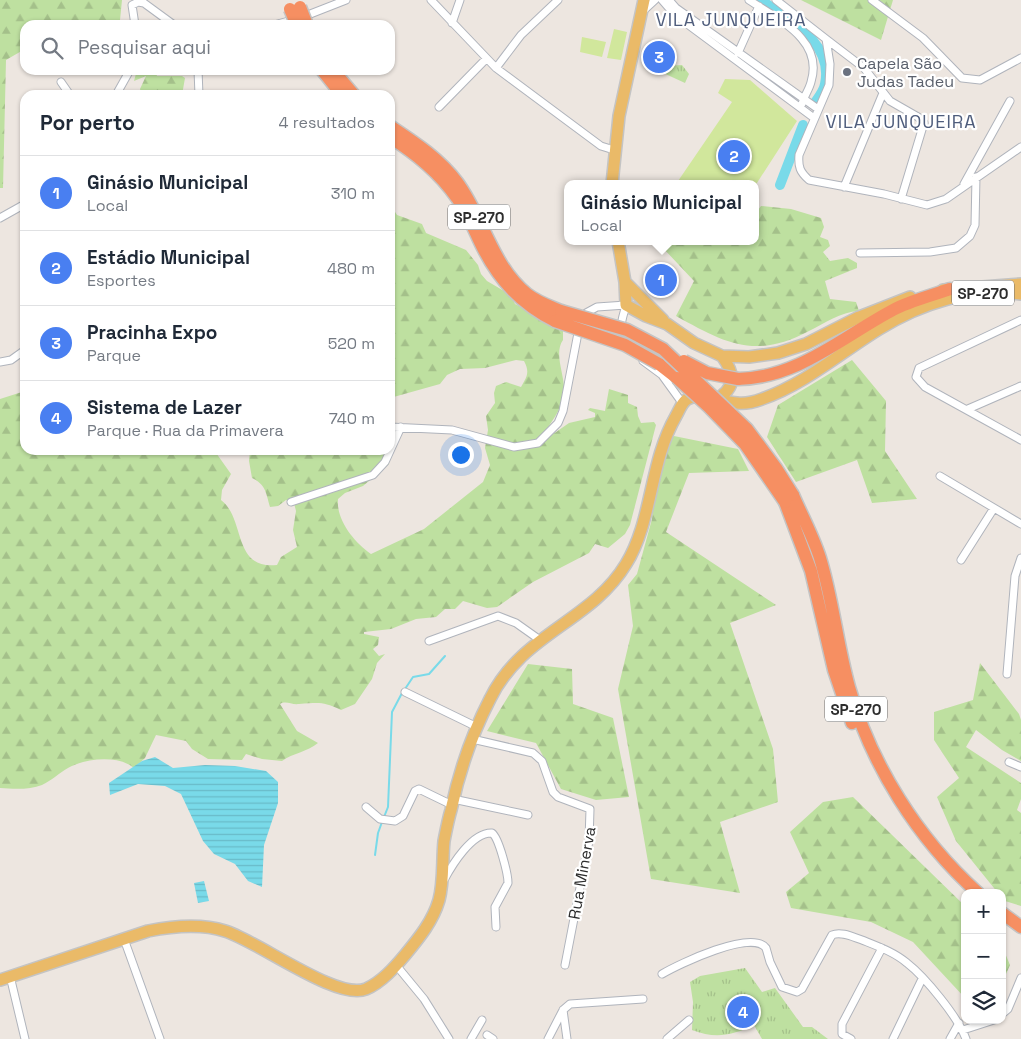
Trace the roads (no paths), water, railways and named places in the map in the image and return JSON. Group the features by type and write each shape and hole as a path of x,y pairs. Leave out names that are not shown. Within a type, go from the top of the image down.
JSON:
{"highway":[{"path":"293,4 296,20"},
{"path":"293,4 304,20"},
{"path":"326,75 338,90"},
{"path":"337,75 350,90"},
{"name":"SP-270","path":"395,129 424,149 456,180 477,215 496,255 515,282 527,294 558,316 627,330 663,349 742,424 776,468 789,498 820,557 844,670 871,746 884,774 916,822 944,857 974,889"},
{"name":"SP-270","path":"395,140 417,155 447,184 469,218 490,262 511,291 525,304 558,316 624,345 659,364 709,407 745,444 789,498 811,572 840,688 865,753 909,827 928,852 963,889"},
{"path":"663,349 707,373 734,379 769,376 789,369 826,351 894,310 950,289"},
{"path":"1006,916 1021,927"},
{"path":"1006,925 1021,936"}],"main road":[{"path":"612,180 619,116 644,0"},
{"path":"619,245 625,282 626,305"},
{"name":"SP-270","path":"625,282 666,324 694,343 722,356 749,357 778,353 806,344 860,316 899,300 950,289 1021,285"},
{"name":"SP-270","path":"683,404 688,399 696,396 745,403 782,392 899,317 945,299 994,292 1021,285"},
{"name":"SP-270","path":"626,305 666,324"},
{"path":"722,356 745,403"},
{"path":"715,400 724,396 749,357"},
{"path":"5,978 124,938 167,927 203,926 226,931 257,945 325,982 345,990 354,992 365,990 374,984 396,965 432,917 442,885 445,839 453,802 472,740 491,696 509,669 540,640 596,601 626,565 635,548 666,433 683,404"}],"street":[{"path":"292,20 320,12 346,0"},
{"path":"431,0 496,68 601,146 614,150"},
{"path":"452,23 460,0"},
{"path":"496,68 521,35 558,0"},
{"path":"642,12 655,0"},
{"path":"662,0 675,15 814,118"},
{"path":"668,0 676,8 803,100 818,108"},
{"path":"749,0 802,37 812,53 814,61 811,84 800,109"},
{"path":"776,0 864,68 890,101 918,117 924,123 901,199"},
{"path":"872,0 923,38 962,78 980,80 1021,58"},
{"path":"133,20 132,6 138,2 144,3 166,20"},
{"path":"738,53 759,6"},
{"path":"826,39 830,75 829,85 799,155 798,166 801,173 809,180 927,205 940,202 1021,147"},
{"path":"439,106 486,59"},
{"path":"119,90 127,75"},
{"path":"198,75 199,90"},
{"path":"61,82 67,90"},
{"path":"844,187 882,93"},
{"path":"962,186 1010,102"},
{"path":"860,253 930,252 956,248 970,236 975,225 976,177"},
{"path":"0,218 20,207"},
{"path":"395,427 452,430 514,447 538,443 558,423 563,411 578,333 586,313 597,307 626,305 621,324 621,334 644,362 662,375 683,404"},
{"path":"1021,320 919,368 916,376 918,382 925,387 968,409 1021,440"},
{"path":"0,362 11,360 20,354"},
{"path":"968,409 1021,386"},
{"path":"395,440 401,426"},
{"path":"291,502 373,475 385,462 388,455"},
{"path":"940,476 1021,524"},
{"path":"961,560 994,508"},
{"path":"1007,674 1015,576 1021,558"},
{"path":"429,641 498,616 516,623 540,640"},
{"path":"405,692 477,727"},
{"name":"Rua Minerva","path":"472,740 533,754 542,761 553,792 558,797 590,809 589,841 565,965"},
{"path":"1008,762 1021,767"},
{"path":"366,807 380,819 390,822 403,816 417,790 422,790 453,802 528,815"},
{"path":"442,885 454,860 462,852 483,835 488,833 495,836 499,841 502,860 508,878 508,883 495,907 496,927"},
{"path":"662,974 689,959 733,946 762,943 782,988 797,992 802,989 830,939 836,933 843,934 882,948 907,962 961,1027 966,1039"},
{"path":"124,938 160,1039"},
{"path":"851,1039 842,1034 842,1024 882,948"},
{"path":"396,965 424,999 449,1039"},
{"path":"5,978 25,1039"},
{"path":"1006,1011 1021,978"},
{"path":"893,1039 922,980"},
{"path":"563,1010 567,1036 550,1036 563,1010 576,1002 644,999"},
{"path":"471,1039 482,1020"},
{"path":"667,1039 689,1020"},
{"path":"961,1027 976,1028 985,1024"},
{"path":"950,1039 961,1027"}],"water":[{"path":"155,757 173,768 205,765 235,766 266,771 278,782 278,803 264,845 262,887 248,881 235,864 214,854 203,841 181,794 165,786 138,784 110,795 109,783 142,761"},
{"path":"204,881 209,901 198,903 194,883"}],"waterway":[{"path":"761,0 795,24 816,44 823,56 826,69 825,84 814,104"},
{"path":"780,185 803,125"},
{"path":"405,689 413,677 429,674 445,656"},
{"path":"384,817 388,807 392,712 402,693"},
{"path":"375,855 378,833 382,822"}],"place":[{"name":"Pracinha Expo","path":"659,57"},
{"name":"Capela São Judas Tadeu","path":"847,72"},
{"name":"Estádio Municipal","path":"734,156"},
{"name":"Ginásio Municipal","path":"661,280"},
{"name":"Sistema de Lazer","path":"743,1012"}],"district":[{"name":"VILA JUNQUEIRA","path":"731,19"},
{"name":"VILA JUNQUEIRA","path":"901,121"}]}
